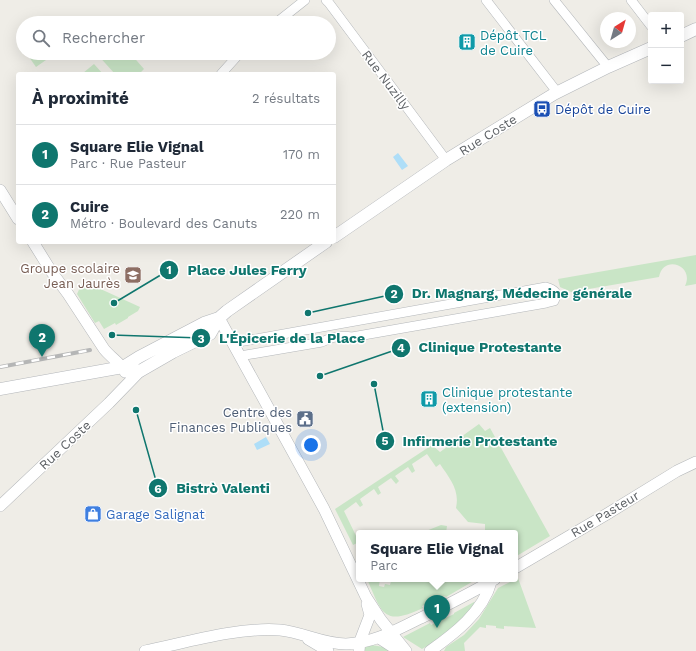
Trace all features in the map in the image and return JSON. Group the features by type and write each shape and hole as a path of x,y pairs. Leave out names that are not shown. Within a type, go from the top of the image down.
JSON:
{"main road":[{"path":"684,35 696,29"},
{"name":"Rue Coste","path":"336,236 446,160 557,92 648,49"},
{"name":"Rue Coste","path":"140,371 173,352 210,334 220,318 227,311 323,244"},
{"name":"Rue Coste","path":"123,367 204,323 220,318"},
{"path":"0,389 123,367 140,371"}],"street":[{"path":"285,16 305,0"},
{"name":"Rue Nuzilly","path":"326,0 446,160"},
{"path":"486,0 557,92"},
{"path":"554,0 608,67"},
{"path":"631,0 648,22"},
{"path":"223,72 234,60"},
{"path":"0,190 16,216"},
{"path":"34,244 109,356 123,367 128,382"},
{"path":"233,343 546,288 552,289 556,292 557,297 554,301 546,303 352,337 345,336 328,339 322,342 240,356"},
{"path":"220,318 324,509 356,577"},
{"name":"Rue Coste","path":"0,506 109,403 140,371"},
{"name":"Rue Pasteur","path":"518,566 677,471 696,462"},
{"path":"358,582 366,598 391,634 405,651"},
{"path":"145,651 246,630 282,630 329,642 360,646 391,634 489,582"},
{"path":"434,650 469,619 492,582"},
{"path":"360,646 370,615 366,598"},
{"path":"303,635 311,642 328,651"},
{"path":"379,638 396,649 405,651"}],"green space":[{"path":"31,60 46,60 36,67"},
{"path":"102,60 136,60 144,69 141,72 113,72"},
{"path":"94,64 101,72 84,72"},
{"path":"696,255 696,284 685,286 687,279 686,272 677,265 672,264 666,266 662,270 659,277 571,292 560,287 558,279"},
{"path":"83,281 140,307 138,311 116,325 115,323 104,329 99,321 95,323 77,294"},
{"path":"479,424 485,431 490,428 550,536 518,555 518,530 485,530 485,524 468,522 456,508 457,496 451,480 440,464 436,467 427,454 412,464 415,471 412,473 408,467 395,476 399,481 396,484 391,478 378,487 381,493 378,495 374,489 360,499 363,505 360,507 356,502 344,511 356,536 356,544 353,545 335,509 432,445 440,452"},
{"path":"441,525 447,526 446,530 428,530"},
{"path":"518,578 536,628 504,626 504,629 486,625 486,628 480,627 464,643 465,651 444,651 446,647 464,635 479,619 498,588 510,582 518,582"},
{"path":"368,582 380,582 379,586 384,587 385,584 390,585 391,582 472,582 446,597 445,596 422,606 423,608 410,614 392,616 386,613 376,601"},
{"path":"474,602 475,603 470,610 458,623 437,640 422,649 403,637 430,623 431,625 454,614"},
{"path":"372,645 393,651 364,651 366,646"}],"water":[{"path":"398,153 408,166 402,170 393,157"},
{"path":"266,437 270,444 257,450 254,444"}],"railway":[{"path":"0,367 90,350"}],"place":[{"name":"Dépôt TCL de Cuire","path":"467,42"},
{"name":"Dépôt de Cuire","path":"542,109"},
{"name":"Groupe scolaire Jean Jaurès","path":"133,275"},
{"name":"Place Jules Ferry","path":"114,303"},
{"name":"Dr. Magnarg, Médecine générale","path":"308,313"},
{"name":"L'Épicerie de la Place","path":"112,335"},
{"name":"Cuire","path":"42,357"},
{"name":"Clinique Protestante","path":"320,376"},
{"name":"Infirmerie Protestante","path":"374,384"},
{"name":"Clinique protestante (extension)","path":"429,399"},
{"name":"Bistrò Valenti","path":"136,410"},
{"name":"Centre des Finances Publiques","path":"305,419"},
{"name":"Garage Salignat","path":"93,514"},
{"name":"Square Elie Vignal","path":"437,628"}]}
